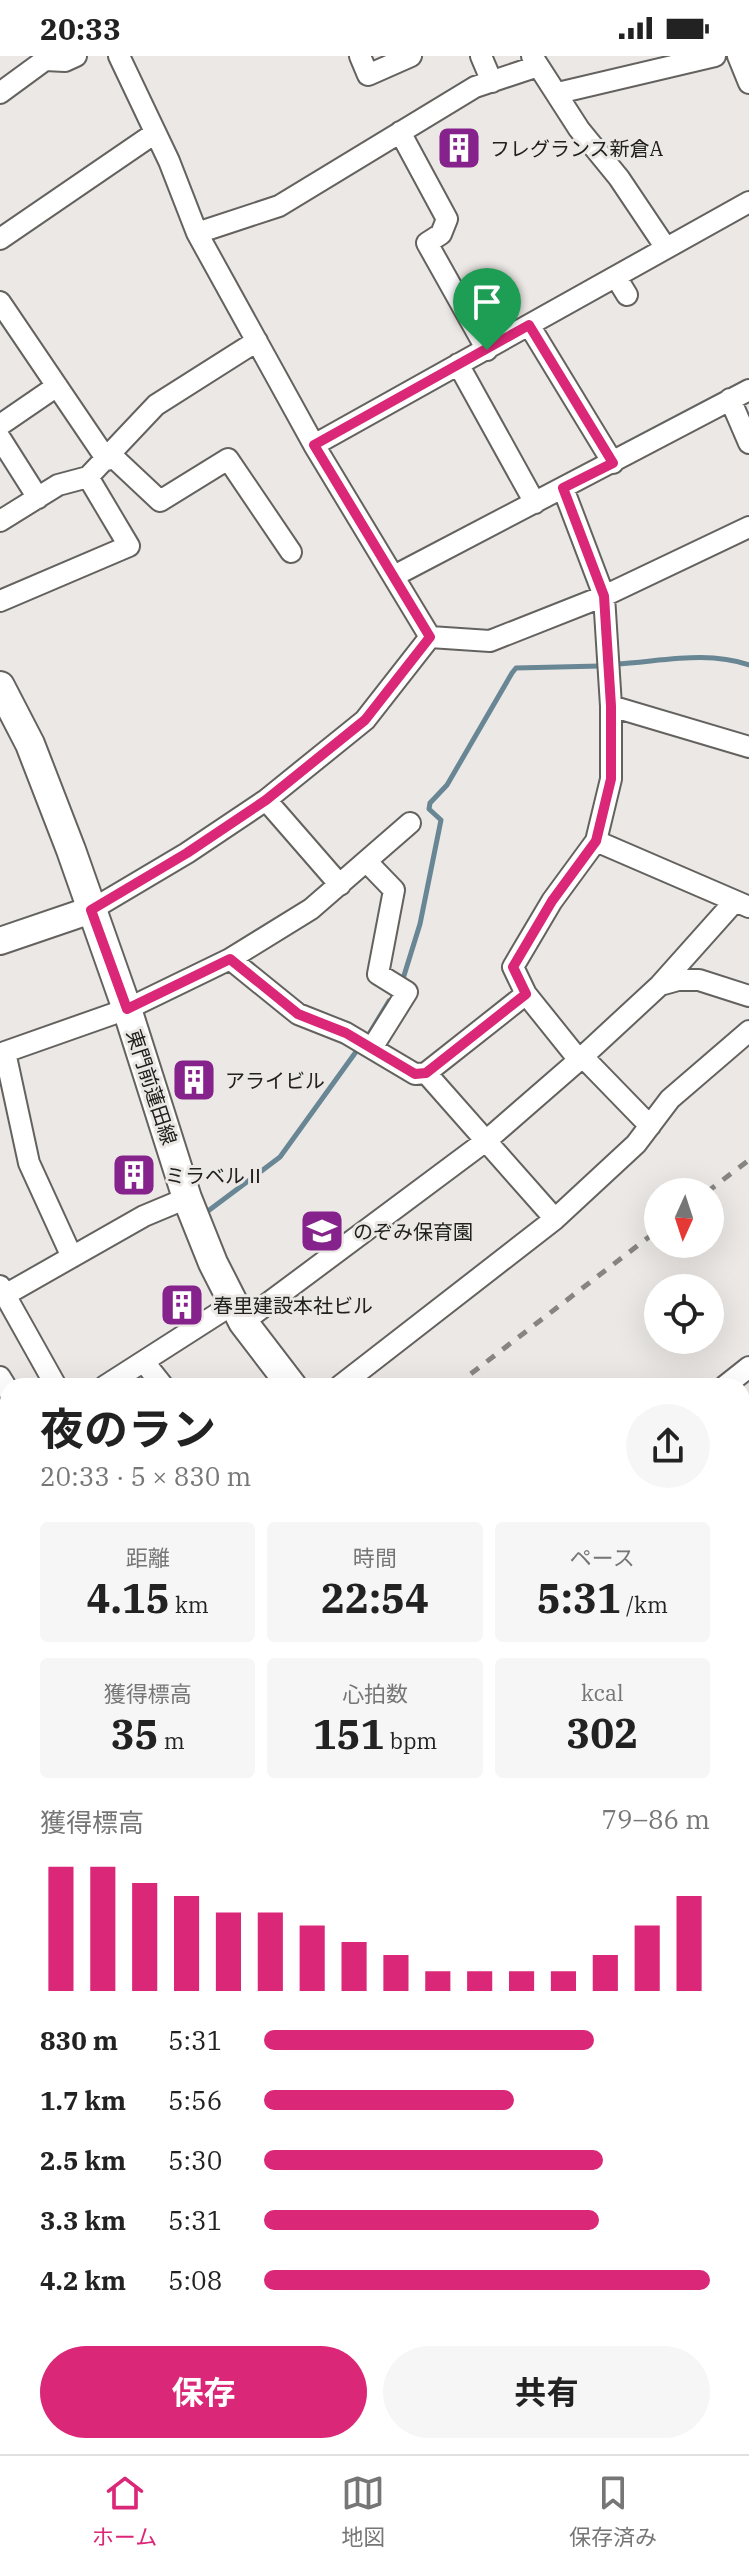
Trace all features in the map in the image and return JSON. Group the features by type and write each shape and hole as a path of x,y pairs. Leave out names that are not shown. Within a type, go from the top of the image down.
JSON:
{"main road":[{"name":"東門前蓮田線","path":"0,686 30,744 71,850 127,1009 187,1198 238,1313 286,1378"}],"street":[{"path":"0,92 45,60 65,61 76,56"},
{"path":"119,56 197,233 314,445 430,637"},
{"path":"360,56 368,75 411,56"},
{"path":"481,56 492,82"},
{"path":"558,93 685,59 715,56"},
{"path":"738,56 749,83"},
{"path":"197,233 279,206 475,87 535,61 579,129 619,178 666,248"},
{"path":"400,132 447,219 441,234 427,243 487,350"},
{"path":"0,239 155,133"},
{"path":"314,445 749,202"},
{"path":"616,277 627,295"},
{"path":"0,302 109,457 160,501 228,459 291,552"},
{"path":"529,325 613,463"},
{"path":"0,521 58,485 88,477 156,405 257,341"},
{"path":"458,364 535,503"},
{"path":"0,425 57,386"},
{"path":"394,576 740,395 749,443"},
{"path":"0,438 38,498"},
{"path":"0,601 129,546 88,477"},
{"path":"563,488 604,596 611,706 611,779 596,841 552,901 513,967 526,994 581,1059 650,1126"},
{"path":"430,637 490,641 604,596 749,527"},
{"path":"0,941 91,910 187,853 266,800 365,720 430,637"},
{"path":"611,706 749,747"},
{"path":"266,800 340,885"},
{"path":"72,1257 29,1163 5,1052 127,1009 230,959 311,909 410,823"},
{"path":"118,1378 238,1313 487,1140 581,1059 742,904 596,841"},
{"path":"367,862 394,890 378,974 407,992 372,1048"},
{"path":"230,959 298,1014 346,1033 415,1074 426,1073 526,994"},
{"path":"660,985 678,980 699,980 749,996"},
{"path":"350,1378 555,1219 636,1144 670,1099 749,1031"},
{"path":"426,1073 555,1219"},
{"path":"52,1378 3,1290 72,1257 144,1216 187,1198"},
{"path":"144,1362 157,1378"}],"waterway":[{"path":"615,664 716,658 749,665"},
{"path":"402,982 420,924 441,820 429,809 430,803 447,785 516,668 600,666"},
{"path":"369,1034 389,1001"},
{"path":"208,1211 280,1157 358,1049"}],"railway":[{"path":"724,1179 749,1160"},
{"path":"465,1378 644,1241"}],"place":[{"name":"フレグランス新倉A","path":"459,148"},
{"name":"アライビル","path":"194,1080"},
{"name":"ミラベルⅡ","path":"134,1175"},
{"name":"のぞみ保育園","path":"322,1231"},
{"name":"春里建設本社ビル","path":"182,1305"}],"route":[{"path":"529,325 613,463 563,488 604,596 611,706 611,779 596,841 552,901 513,967 526,994 426,1073 415,1074 346,1033 298,1014 230,959 127,1009 91,910 187,853 266,800 365,720 430,637 314,445 487,350 529,325"}]}
